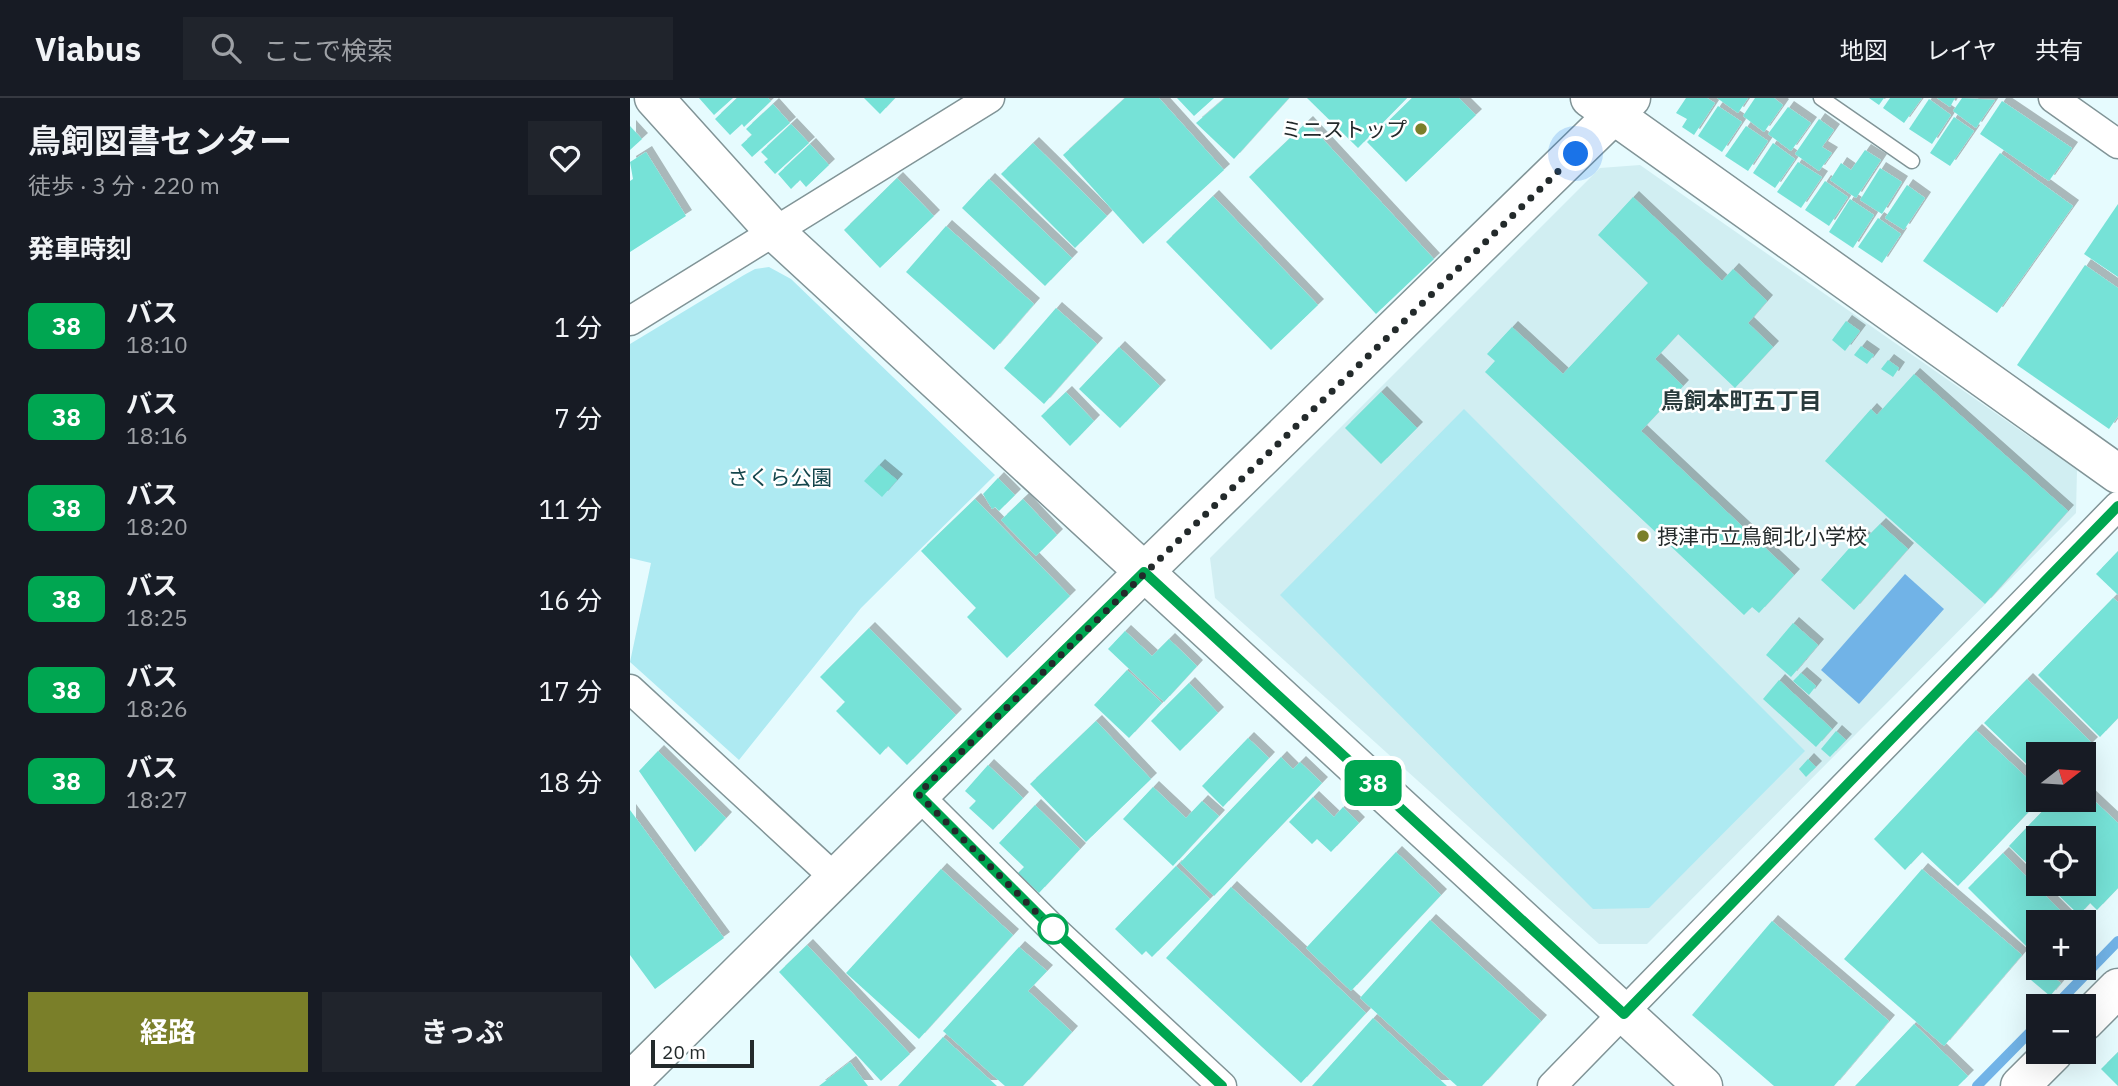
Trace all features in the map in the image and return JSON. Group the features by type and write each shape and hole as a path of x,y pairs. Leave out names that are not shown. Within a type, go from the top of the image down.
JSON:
{"street":[{"path":"654,98 775,232 1703,1086"},
{"path":"630,321 990,98"},
{"path":"2057,99 2118,144"},
{"path":"630,1082 1612,104 2118,474"},
{"path":"1552,1086 2118,506"},
{"path":"630,689 835,878"},
{"path":"918,794 1053,929 1222,1086"},
{"path":"2096,1010 2118,988"}],"lane":[{"path":"1821,98 1912,162"}],"shaded area":[{"name":"摂津市立鳥飼北小学校","path":"1640,165 2077,470 2076,513 1647,944 1599,944 1215,598 1210,558 1600,168"}],"green space":[{"name":"さくら公園","path":"769,267 791,279 995,475 861,608 739,760 630,662 651,563 630,558 630,344 744,275 755,269"},
{"path":"1464,409 1805,751 1649,908 1593,909 1280,595"}],"water":[{"path":"1905,574 1944,609 1859,704 1821,670"}],"building":[{"path":"699,98 733,98 714,115"},
{"path":"737,98 768,98 771,101 744,127 742,124 730,135 715,119"},
{"path":"864,98 895,98 880,114"},
{"path":"1125,98 1159,98 1224,170 1143,244 1063,155"},
{"path":"1177,98 1214,98 1194,116"},
{"path":"1225,98 1289,98 1234,159 1196,123"},
{"path":"1307,98 1407,98 1358,148"},
{"name":"ミニストップ","path":"1412,98 1459,98 1476,115 1406,182 1367,142"},
{"path":"1686,98 1707,98 1715,103 1694,135 1682,127 1687,119 1676,113"},
{"path":"1717,98 1748,98 1738,113"},
{"path":"1755,98 1774,98 1783,105 1764,132 1743,116"},
{"path":"1869,98 1884,98 1879,105"},
{"path":"1890,98 1922,98 1904,123 1883,108"},
{"path":"1937,98 1955,98 1950,107"},
{"path":"1962,98 1995,100 1976,128 1953,111"},
{"path":"1929,99 1951,115 1932,144 1909,129"},
{"path":"2002,101 2072,148 2049,181 1980,134"},
{"path":"773,104 790,123 752,157 741,145 752,135 746,129"},
{"path":"1718,106 1742,122 1722,152 1698,136"},
{"path":"1788,107 1811,123 1791,151 1768,134"},
{"path":"1954,117 1974,131 1950,166 1930,153"},
{"path":"1819,119 1834,130 1822,147 1832,153 1819,171 1795,154"},
{"path":"1307,122 1434,259 1376,314 1249,177"},
{"path":"791,124 809,143 775,174 764,162 768,159 761,152"},
{"path":"630,126 642,139 630,150"},
{"path":"1746,126 1768,141 1748,171 1725,156"},
{"path":"1033,143 1107,216 1075,248 1001,174"},
{"path":"1773,143 1795,159 1775,188 1753,173"},
{"path":"810,144 829,165 806,187 800,180 791,189 778,174"},
{"path":"1865,150 1881,160 1856,198 1830,180 1841,163 1851,170"},
{"path":"646,152 686,216 630,252 630,181 633,179 630,162"},
{"path":"2000,153 2073,206 1997,313 1923,261"},
{"path":"1798,162 1822,177 1801,208 1777,192"},
{"path":"1880,168 1902,182 1882,214 1860,200"},
{"path":"897,178 934,216 880,268 844,230"},
{"path":"989,179 1072,258 1045,286 962,208"},
{"path":"1825,181 1848,197 1829,226 1805,210"},
{"path":"1907,185 1925,198 1904,230 1885,218"},
{"path":"1213,196 1318,305 1271,350 1166,242"},
{"path":"1633,197 1722,281 1733,269 1767,301 1748,323 1773,347 1735,388 1678,334 1655,359 1683,386 1641,431 1794,575 1759,613 1752,607 1744,615 1485,372 1495,361 1487,354 1512,327 1563,374 1648,283 1598,235"},
{"path":"1850,199 1874,215 1853,248 1829,232"},
{"path":"2118,204 2118,277 2084,254"},
{"path":"1878,218 1901,234 1882,263 1858,247"},
{"path":"946,226 1034,304 994,350 906,272"},
{"path":"2085,265 2118,288 2118,416 2109,429 2017,365"},
{"path":"1056,308 1097,344 1044,404 1004,368"},
{"path":"1846,321 1860,331 1845,351 1832,340"},
{"path":"1861,346 1874,355 1867,364 1854,355"},
{"path":"1119,347 1160,386 1120,428 1079,389"},
{"path":"1888,360 1899,368 1893,377 1881,369"},
{"path":"1914,374 2068,511 1985,604 1825,461 1871,409 1877,415"},
{"path":"1066,392 1094,421 1070,446 1041,416"},
{"path":"1381,392 1417,428 1381,464 1345,428"},
{"path":"879,465 897,480 882,497 864,481"},
{"path":"998,478 1015,495 999,511 995,507 992,509 983,494"},
{"path":"975,499 1070,596 1007,658 967,617 976,608 921,551"},
{"path":"1023,499 1057,535 1036,556 1001,520"},
{"path":"1880,524 1908,549 1854,610 1821,580 1861,535 1865,539"},
{"path":"2118,551 2118,595 2096,574"},
{"path":"2113,598 2118,602 2118,718 2100,737 2038,675"},
{"path":"1793,623 1818,645 1791,677 1766,655"},
{"path":"869,628 956,715 907,765 888,746 880,755 836,711 845,702 820,677"},
{"path":"1125,631 1152,656 1169,639 1197,666 1164,702 1108,649"},
{"path":"1127,670 1162,703 1129,738 1094,705"},
{"path":"1801,673 1816,686 1809,695 1793,681"},
{"path":"2027,679 2091,742 2026,742 2026,763 1984,723"},
{"path":"1779,680 1832,729 1816,747 1763,699"},
{"path":"1189,683 1218,713 1180,751 1151,721"},
{"path":"1096,721 1151,779 1086,842 1030,784"},
{"path":"1976,730 2026,777 2026,812 2029,812 1958,886 1922,852 1905,870 1874,839"},
{"path":"1836,731 1846,740 1830,757 1821,749"},
{"path":"1248,738 1269,758 1223,807 1202,786"},
{"path":"658,751 726,818 695,852 639,771"},
{"path":"1281,757 1293,769 1300,762 1322,783 1214,896 1180,863"},
{"path":"1808,759 1816,767 1806,777 1799,769"},
{"path":"988,765 1023,798 993,830 969,808 976,801 965,791"},
{"path":"1153,787 1186,818 1202,801 1219,816 1173,866 1123,819"},
{"path":"1313,797 1334,817 1343,807 1359,823 1331,852 1317,839 1312,844 1289,822"},
{"path":"2096,802 2118,823 2118,888 2097,910 2090,903 2084,910 2074,910 2059,896 2096,896 2096,826 2028,826 2042,812 2096,812"},
{"path":"1035,805 1080,849 1039,893 1018,873 1024,867 999,843"},
{"path":"630,810 724,938 655,989 630,955"},
{"path":"2026,828 2026,862 2009,846"},
{"path":"1396,852 1441,895 1351,991 1306,948"},
{"path":"2003,853 2026,876 2026,896 2046,896 2060,910 2026,910 2026,946 1968,888"},
{"path":"1176,866 1210,899 1152,957 1146,951 1142,955 1115,929"},
{"path":"941,869 1013,935 919,1039 846,973"},
{"path":"1922,869 2022,955 1944,1046 1844,959"},
{"path":"1231,887 1366,1013 1301,1083 1166,958"},
{"path":"1430,920 1541,1021 1482,1086 1457,1086 1360,998"},
{"path":"1772,921 1889,1021 1834,1086 1774,1086 1692,1015"},
{"path":"807,945 910,1054 881,1081 779,972"},
{"path":"1019,947 1047,971 1028,991 1072,1032 1023,1086 1005,1086 943,1031"},
{"path":"2031,980 2057,980 2061,983 2052,994 2048,994"},
{"path":"1373,1018 1447,1086 1312,1086"},
{"path":"1914,1024 1968,1076 1958,1086 1855,1086"},
{"path":"943,1037 997,1086 898,1086"},
{"path":"2118,1052 2118,1086 2101,1069"},
{"path":"850,1062 868,1086 819,1086"}],"waterway":[{"path":"2067,994 2118,941"},
{"path":"1977,1086 2026,1036"}],"bus line":[{"name":"38","path":"1222,1086 1053,929 918,794 1144,572 1624,1014 2118,506"}],"place":[{"name":"ミニストップ","path":"1421,129"},
{"name":"摂津市立鳥飼北小学校","path":"1643,536"}],"district":[{"name":"鳥飼本町五丁目","path":"1741,400"}],"route":[{"path":"1053,929 918,794 1576,154"}]}
